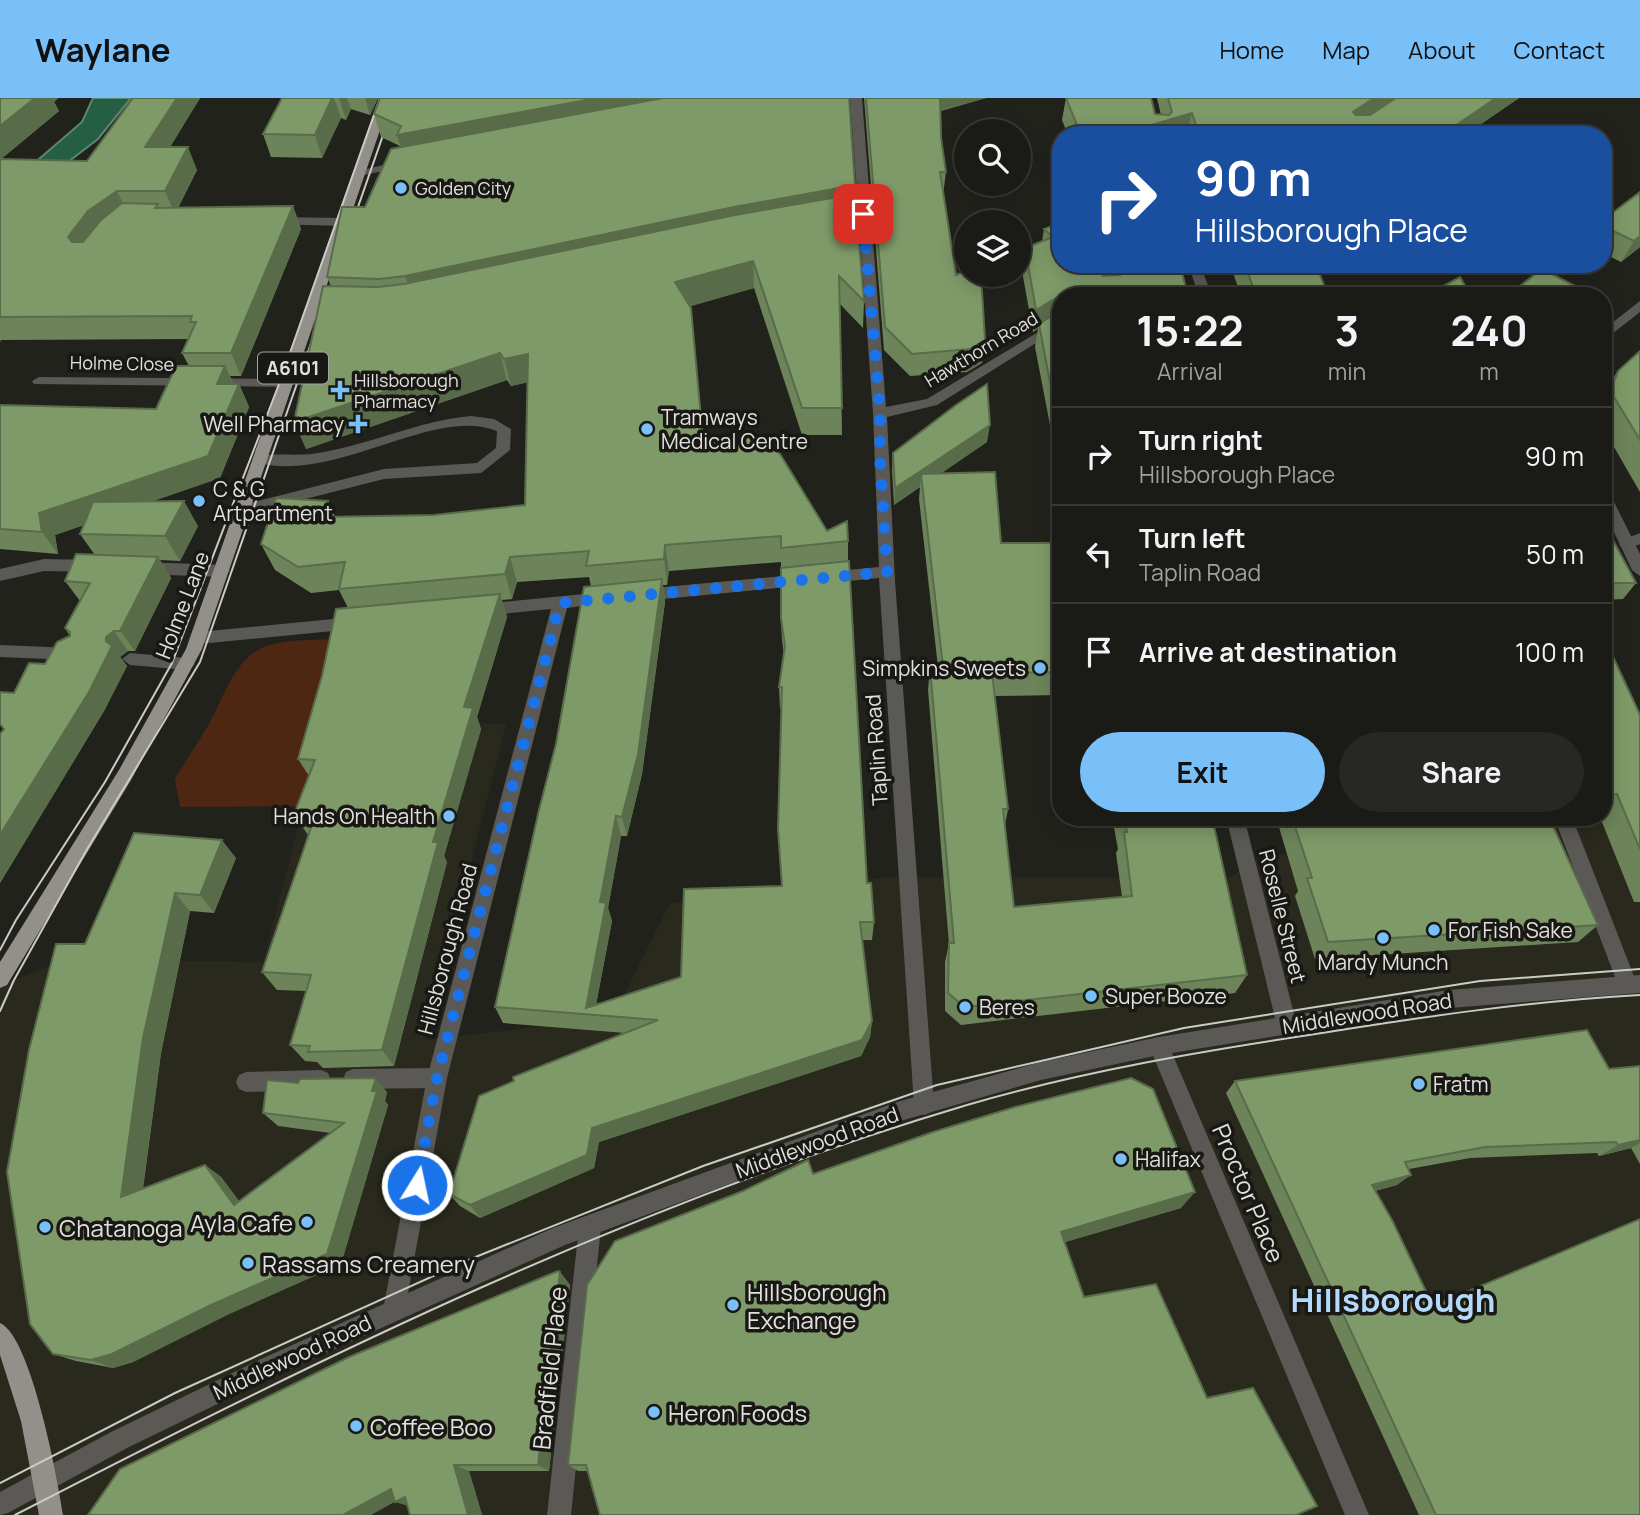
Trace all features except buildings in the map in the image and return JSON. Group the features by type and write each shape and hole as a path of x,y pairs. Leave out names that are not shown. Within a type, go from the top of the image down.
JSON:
{"main road":[{"name":"Holme Lane","path":"0,979 128,772 199,638 242,507 318,306 385,98"},
{"path":"0,1334 6,1342 21,1385 46,1479 51,1515"}],"street":[{"name":"Taplin Road","path":"856,98 856,215 880,412 887,572 924,1105"},
{"path":"360,172 412,161"},
{"path":"267,221 343,222"},
{"path":"1612,329 1640,305"},
{"name":"Hawthorn Road","path":"880,412 912,408 932,402 1052,328"},
{"name":"Holme Close","path":"39,382 288,383"},
{"path":"242,507 254,507 384,474 481,468 503,450 505,429 493,421 429,427 356,450 304,461 260,459"},
{"path":"1612,508 1633,541 1640,570"},
{"path":"0,575 44,565 106,566"},
{"path":"132,568 222,570"},
{"path":"463,612 887,572"},
{"name":"Hillsborough Road","path":"394,1310 437,1078 560,603"},
{"path":"199,638 366,622"},
{"path":"0,651 76,654"},
{"path":"130,659 187,664"},
{"name":"Roselle Street","path":"1237,826 1287,1026"},
{"path":"1567,826 1633,984"},
{"name":"Middlewood Road","path":"0,1505 119,1440 254,1374 561,1236 804,1145 924,1105 1041,1070 1159,1045 1449,999 1633,984"},
{"name":"Proctor Place","path":"1159,1045 1357,1515"},
{"path":"246,1082 437,1078"},
{"name":"Bradfield Place","path":"559,1515 590,1227"}],"shaded area":[{"path":"93,98 131,98 98,139 0,214 24,172 82,122"},
{"path":"346,639 305,806 180,807 175,779 243,663 268,645 302,640"},
{"path":"327,719 506,724 426,1040 613,1018 670,903 888,877 1228,878 1266,856 1550,834 1549,826 1612,826 1612,810 1640,787 1640,1515 0,1515 0,982 14,980 63,960 263,962"}],"tram line":[{"path":"0,950 16,920 105,782 172,663 279,384 380,98"},
{"path":"351,227 396,98"},
{"path":"0,1011 14,980 86,851 200,662 317,326"},
{"path":"0,1483 175,1393 473,1258 703,1166 937,1085 1184,1028 1480,981 1640,969"},
{"path":"15,1515 363,1342 600,1236 721,1188 967,1105 1055,1082 1233,1047 1441,1015 1640,995"}],"place":[{"name":"Golden City","path":"401,188"},
{"name":"Hillsborough Pharmacy","path":"340,390"},
{"name":"Well Pharmacy","path":"358,424"},
{"name":"Tramways Medical Centre","path":"647,429"},
{"name":"C & G Artpartment","path":"199,501"},
{"name":"Simpkins Sweets","path":"1040,668"},
{"name":"Hands On Health","path":"449,816"},
{"name":"For Fish Sake","path":"1434,930"},
{"name":"Mardy Munch","path":"1383,938"},
{"name":"Super Booze","path":"1091,996"},
{"name":"Beres","path":"965,1007"},
{"name":"Fratm","path":"1419,1084"},
{"name":"Halifax","path":"1121,1159"},
{"name":"Ayla Cafe","path":"307,1222"},
{"name":"Chatanoga","path":"45,1227"},
{"name":"Rassams Creamery","path":"248,1263"},
{"name":"Hillsborough Exchange","path":"733,1305"},
{"name":"Heron Foods","path":"654,1412"},
{"name":"Coffee Boo","path":"356,1426"}],"district":[{"name":"Hillsborough","path":"1393,1299"}],"route":[{"path":"417,1185 437,1078 560,603 887,572 880,412 863,214"}]}
